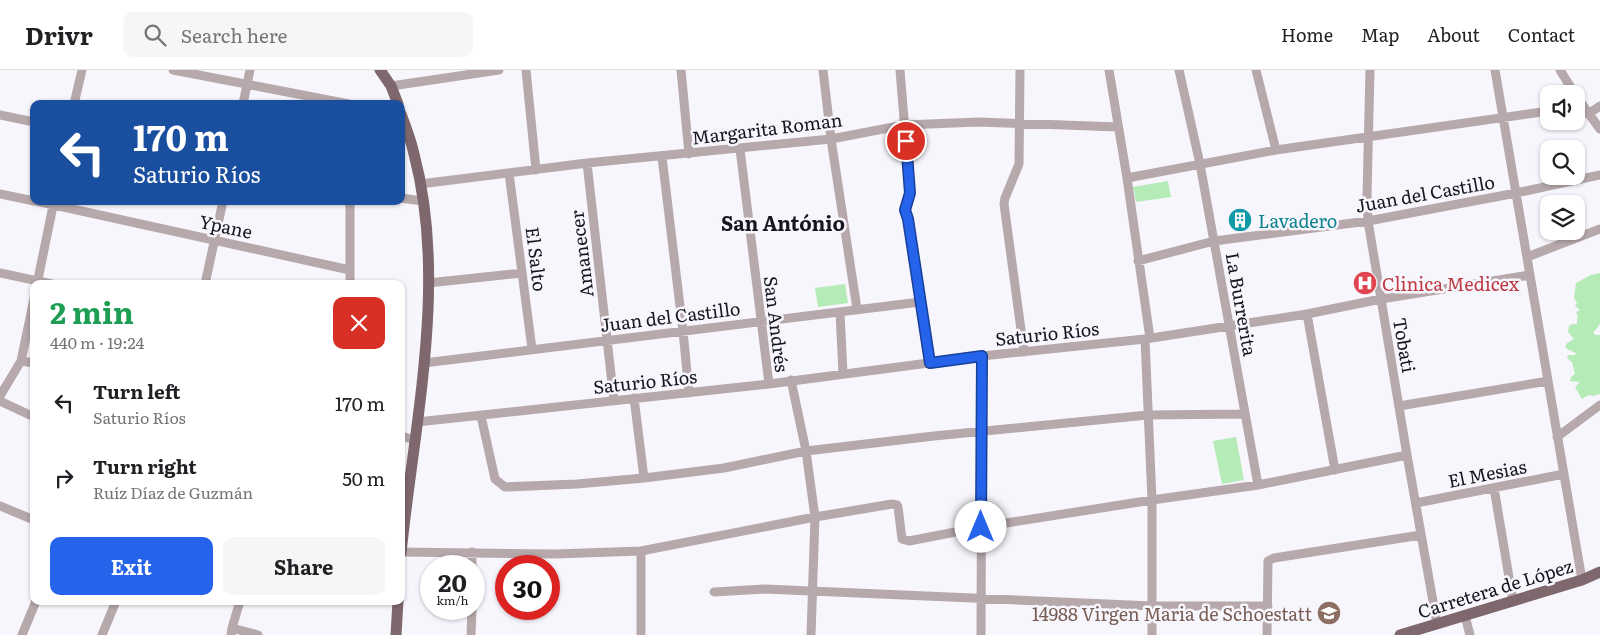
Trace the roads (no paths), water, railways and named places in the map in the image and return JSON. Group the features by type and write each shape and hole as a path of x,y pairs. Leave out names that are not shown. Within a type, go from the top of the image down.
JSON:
{"main road":[{"path":"380,70 391,86 396,100"},
{"path":"405,126 414,154 420,184 427,243 428,283 424,363 405,520"},
{"name":"Carretera de López","path":"1400,635 1582,580 1600,572"},
{"path":"396,635 398,605"}],"street":[{"path":"75,100 82,70"},
{"path":"172,70 326,100"},
{"path":"245,100 250,70"},
{"path":"391,86 499,70"},
{"path":"526,70 536,170"},
{"path":"681,70 689,154"},
{"path":"823,70 831,139 857,309"},
{"path":"900,70 910,193 905,210 908,219 930,363"},
{"path":"1020,70 1021,124 1019,164 1004,204 1024,352"},
{"path":"1109,70 1127,178 1148,338 1148,415 1152,500 1152,635"},
{"name":"La Burrerita","path":"1179,70 1200,164 1258,485"},
{"path":"1256,70 1276,150"},
{"name":"Tobati","path":"1370,70 1368,221 1437,624"},
{"path":"1495,70 1582,580"},
{"path":"1560,70 1570,85"},
{"path":"1585,108 1600,106"},
{"path":"1127,178 1276,150 1540,112"},
{"path":"1585,112 1600,129"},
{"path":"0,115 30,121"},
{"name":"Margarita Roman","path":"420,184 587,164 831,139 904,125 979,122 1118,127"},
{"name":"San Andrés","path":"740,149 768,384"},
{"path":"662,156 689,393"},
{"name":"Amanecer","path":"587,164 614,401"},
{"name":"El Salto","path":"509,173 532,349"},
{"name":"Juan del Castillo","path":"1138,262 1214,240 1368,221 1600,175"},
{"name":"Ypane","path":"0,194 30,200"},
{"path":"405,199 422,201"},
{"path":"37,280 54,205"},
{"name":"Ypane","path":"63,205 350,270"},
{"path":"206,280 222,205"},
{"path":"350,205 350,280"},
{"path":"1527,257 1600,229"},
{"path":"0,273 30,280"},
{"path":"428,283 522,273"},
{"name":"Saturio Ríos","path":"417,422 768,384 982,356 1148,338 1307,314 1381,299 1530,275"},
{"name":"Juan del Castillo","path":"424,363 920,302"},
{"path":"840,312 843,374"},
{"path":"1307,314 1335,470"},
{"path":"0,396 21,361 30,318"},
{"path":"982,356 982,635"},
{"path":"21,361 30,362"},
{"path":"791,380 806,451 815,517 811,635"},
{"path":"1399,406 1548,381"},
{"path":"634,398 644,478"},
{"path":"0,401 30,414"},
{"path":"1557,437 1600,405"},
{"path":"481,416 495,479 505,486 577,484 644,478 724,468 806,451 1148,415 1245,414"},
{"path":"405,437 415,440"},
{"path":"405,552 555,554 641,551 815,517 894,504 898,507 901,535 905,541 981,527 1258,485 1407,455"},
{"name":"El Mesias","path":"1416,503 1564,474"},
{"path":"1494,488 1513,601"},
{"path":"0,506 30,518"},
{"path":"1267,635 1268,561 1274,558 1421,535"},
{"path":"641,551 641,635"},
{"path":"714,592 765,589 1152,606 1268,606"},
{"path":"22,635 34,605"},
{"path":"102,635 114,605"},
{"path":"239,605 232,632 258,635"},
{"path":"1465,616 1470,635"},
{"path":"471,635 472,620"}],"place":[{"name":"Lavadero","path":"1240,220"},
{"name":"Clinica Medicex","path":"1365,283"},
{"name":"14988 Virgen Maria de Schoestatt","path":"1329,613"}],"district":[{"name":"San António","path":"783,222"}]}
